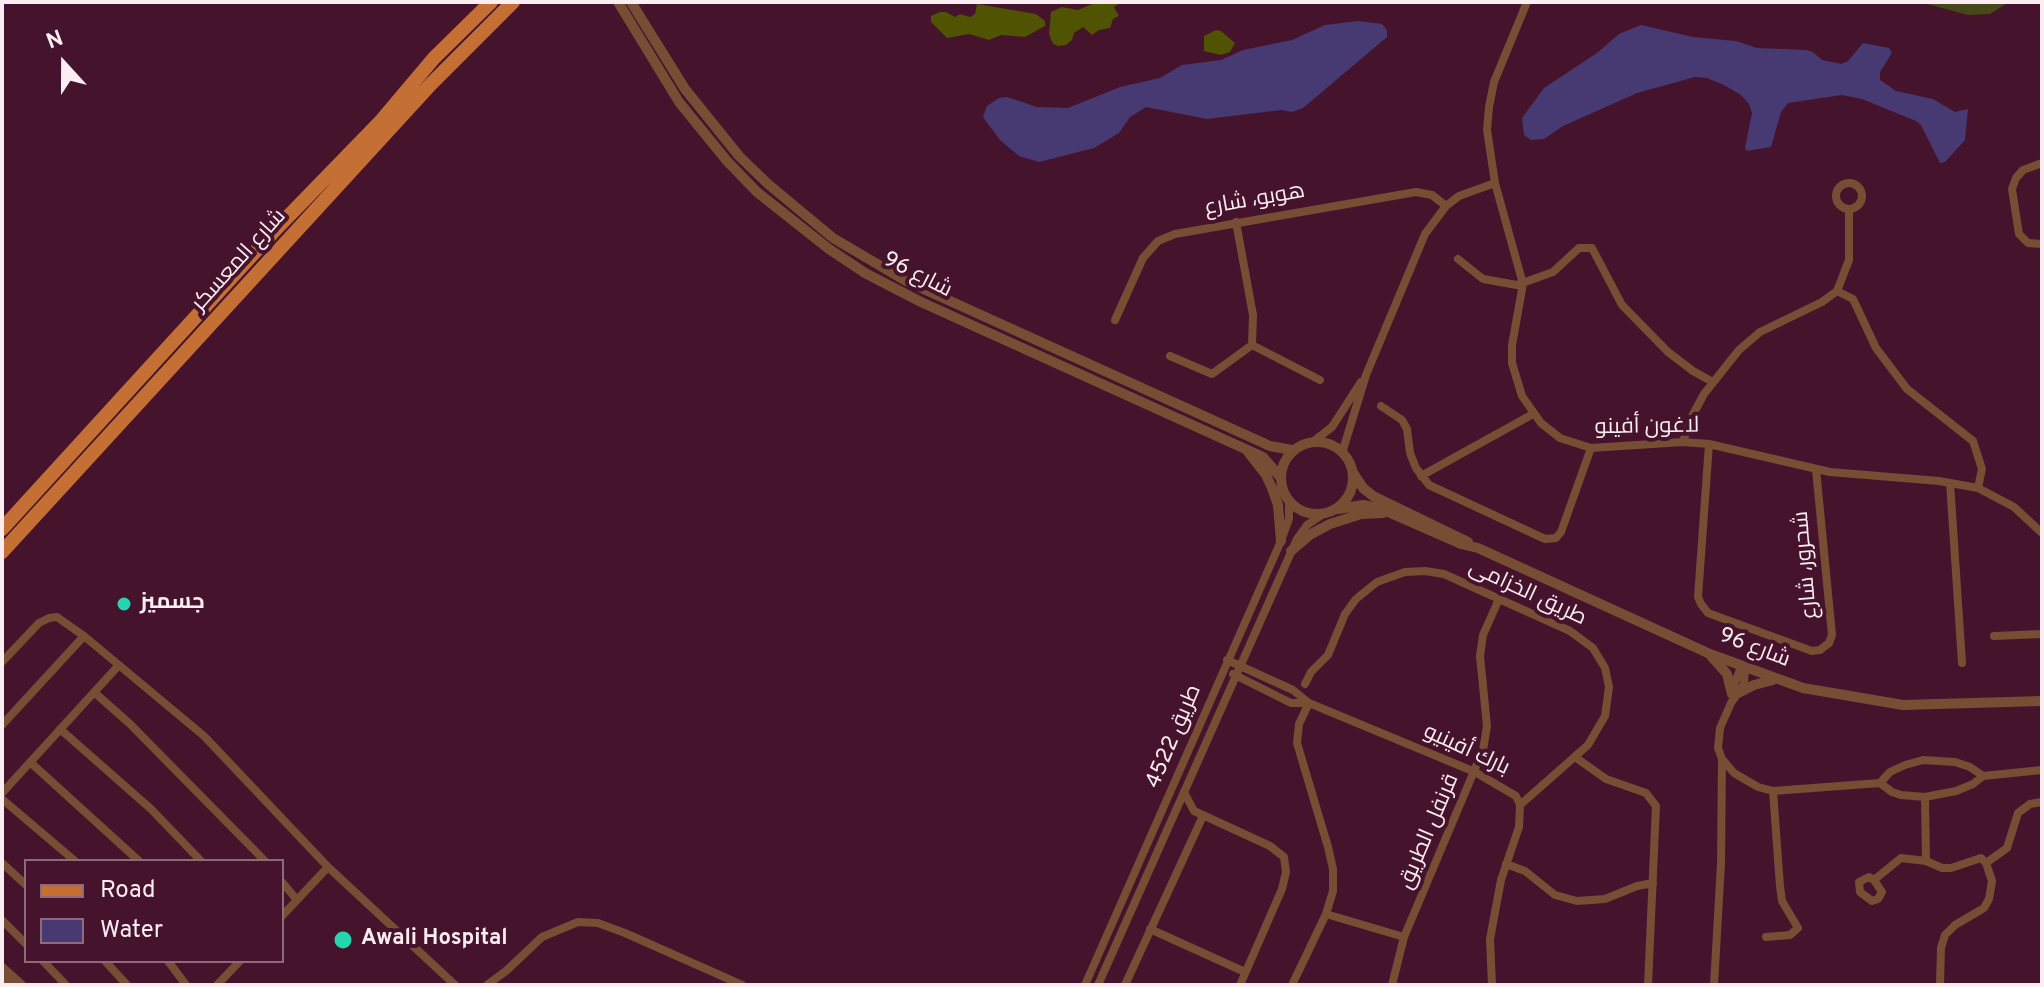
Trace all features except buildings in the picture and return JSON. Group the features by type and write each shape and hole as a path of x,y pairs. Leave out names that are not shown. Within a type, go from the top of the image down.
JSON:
{"main road":[{"name":"شارع المعسكر","path":"2,529 275,230 380,122 434,58 495,8 513,2"},
{"path":"495,8 522,2"},
{"name":"شارع المعسكر","path":"2,552 431,84 495,8"}],"street":[{"name":"شارع 96","path":"618,2 679,102 727,161 757,192 829,249 865,273 921,302 1263,457 1281,478"},
{"name":"شارع 96","path":"631,2 685,89 739,156 833,238 906,281 1262,443 1292,450"},
{"name":"لاغون أفينو","path":"1527,2 1494,82 1487,130 1495,183 1523,284 1512,345 1512,363 1522,396 1533,414 1560,438 1591,448 1683,442 1709,444 1816,469 1978,488 2014,507 2042,533"},
{"path":"2042,163 2023,170 2012,189 2019,234 2028,243 2042,244"},
{"path":"1342,453 1366,375 1418,247 1434,219 1446,206 1479,187 1495,183"},
{"name":"هوبو، شارع","path":"1115,320 1143,258 1158,241 1175,234 1416,192 1432,195 1446,206"},
{"path":"1683,442 1690,420 1711,381 1739,350 1760,332 1822,302 1837,291 1849,260 1849,209"},
{"path":"1236,222 1253,315 1252,345"},
{"path":"1458,259 1483,279 1511,286 1553,272 1579,248 1592,248 1622,305 1668,352 1711,381"},
{"path":"1837,291 1853,299 1876,348 1907,389 1973,441 1982,469 1978,488"},
{"path":"1170,356 1212,374 1252,345"},
{"path":"1252,345 1320,380"},
{"path":"1314,441 1333,445 1342,453 1353,473 1349,496 1338,509 1322,515 1309,514 1289,500 1281,478 1282,468 1292,450 1314,441 1332,427 1366,375"},
{"path":"1381,406 1394,412 1407,429 1410,453 1429,485 1545,539 1551,539 1561,532 1591,448"},
{"path":"1421,476 1533,414"},
{"name":"شحرور، شارع","path":"1709,444 1698,597 1701,604 1708,613 1812,651 1820,650 1829,643 1832,635 1816,469"},
{"path":"1244,448 1266,475 1272,488 1278,505 1281,541"},
{"name":"شارع 96","path":"1353,473 1373,496 1463,537 1473,546"},
{"path":"1950,483 1962,663"},
{"name":"طريق 4522","path":"1085,985 1281,541 1289,519 1289,500"},
{"name":"شارع 96","path":"1338,509 1363,505 1395,514 1775,680 1830,694 1903,705 2042,701"},
{"path":"1291,551 1318,529 1347,518 1361,514 1395,514"},
{"name":"طريق 4522","path":"1098,985 1291,551 1307,525 1322,515"},
{"name":"طريق الخزامى","path":"1305,684 1311,672 1328,655 1350,606 1370,586 1386,577 1415,571 1435,572 1580,637 1603,661 1609,687 1605,716 1593,738 1575,757 1520,805"},
{"name":"قرنفل الطريق","path":"1392,985 1404,937 1475,772 1486,737 1480,672 1483,635 1499,599"},
{"path":"2,662 39,623 49,618 57,617 84,636 204,736 328,867 455,985"},
{"path":"1994,636 2042,634"},
{"path":"2,725 84,636"},
{"path":"1710,654 1727,674 1733,697"},
{"name":"بارك أفينيو","path":"1227,660 1293,690 1309,703 1475,772 1516,796 1520,805 1519,827 1506,864 1490,939 1492,985"},
{"path":"2,793 119,665"},
{"path":"1714,985 1721,864 1722,759 1718,738 1733,697 1745,680 1743,668"},
{"name":"بارك أفينيو","path":"1223,671 1288,701 1309,703"},
{"path":"1733,697 1754,685 1775,680"},
{"path":"1288,701 1293,690"},
{"path":"94,692 130,724 263,859"},
{"path":"2021,702 2042,710"},
{"path":"1292,985 1326,914 1333,891 1333,869 1297,743 1299,724 1309,703"},
{"path":"60,729 151,809 199,859"},
{"path":"1575,757 1606,779 1639,790 1651,798 1657,815 1648,985"},
{"path":"1722,759 1746,782 1773,791 1880,783 1901,795 1925,797 1956,791 1983,776 2042,770"},
{"path":"1880,783 1890,772 1923,760 1955,762 1983,776"},
{"path":"30,762 137,859"},
{"path":"1766,937 1790,935 1798,928 1782,901 1773,791"},
{"path":"1185,794 1194,811 1279,851 1286,863 1282,889 1240,985"},
{"path":"1925,797 1926,861"},
{"path":"2,799 73,859"},
{"path":"1986,863 2007,848 2018,813 2030,804 2042,802"},
{"path":"1175,815 1194,811"},
{"path":"1125,985 1203,816"},
{"path":"1874,880 1901,858 1926,861 1942,868 1981,858 1986,863 1992,881 1989,899 1984,908 1955,925 1945,935 1941,948 1940,985"},
{"path":"2,863 24,883"},
{"path":"1506,864 1525,871 1555,895 1577,901 1605,899 1653,883"},
{"path":"284,914 328,867"},
{"path":"284,884 297,900"},
{"path":"1326,914 1404,937"},
{"path":"2,920 24,942"},
{"path":"487,985 542,937 578,922 598,923 625,933 742,985"},
{"path":"1150,929 1245,972"},
{"path":"45,963 66,985"},
{"path":"107,963 127,985"},
{"path":"170,963 186,985"},
{"path":"227,963 232,969"},
{"path":"217,985 238,963"},
{"path":"2,968 21,985"},
{"path":"2,980 8,985"}],"green space":[{"path":"1920,2 2009,2 1990,14 1968,15"}],"shaded area":[{"path":"1097,2 1122,2 1114,7 1119,16 1113,19 1110,28 1092,35 1083,27 1074,33 1066,45 1053,44 1049,34 1051,12 1062,7 1078,10"},
{"path":"977,4 1036,14 1045,21 1045,26 1025,37 1001,35 989,40 969,34 947,38 931,22 931,16 940,12 955,17 960,14 970,17 975,14"},
{"path":"1216,30 1235,43 1230,52 1221,55 1204,51 1204,36"}],"water":[{"path":"1358,21 1382,24 1387,30 1387,37 1303,108 1292,112 1281,110 1207,119 1146,107 1130,117 1119,133 1094,148 1039,162 1019,156 1000,140 983,117 987,106 999,98 1007,97 1037,107 1068,108 1120,87 1160,78 1182,65 1221,60 1243,50 1292,40 1325,25"},
{"path":"1641,25 1693,37 1736,41 1757,48 1806,50 1822,60 1841,64 1848,61 1863,43 1889,48 1892,53 1880,72 1880,80 1896,91 1933,99 1955,112 1968,109 1965,140 1945,162 1940,163 1916,121 1862,99 1842,95 1788,103 1781,112 1771,147 1747,151 1752,113 1749,104 1724,85 1695,77 1637,93 1563,126 1544,139 1531,140 1524,135 1522,118 1544,88 1597,53 1619,34"}],"place":[{"name":"جسميز","path":"124,604"},
{"name":"Awali Hospital","path":"343,940"}]}
